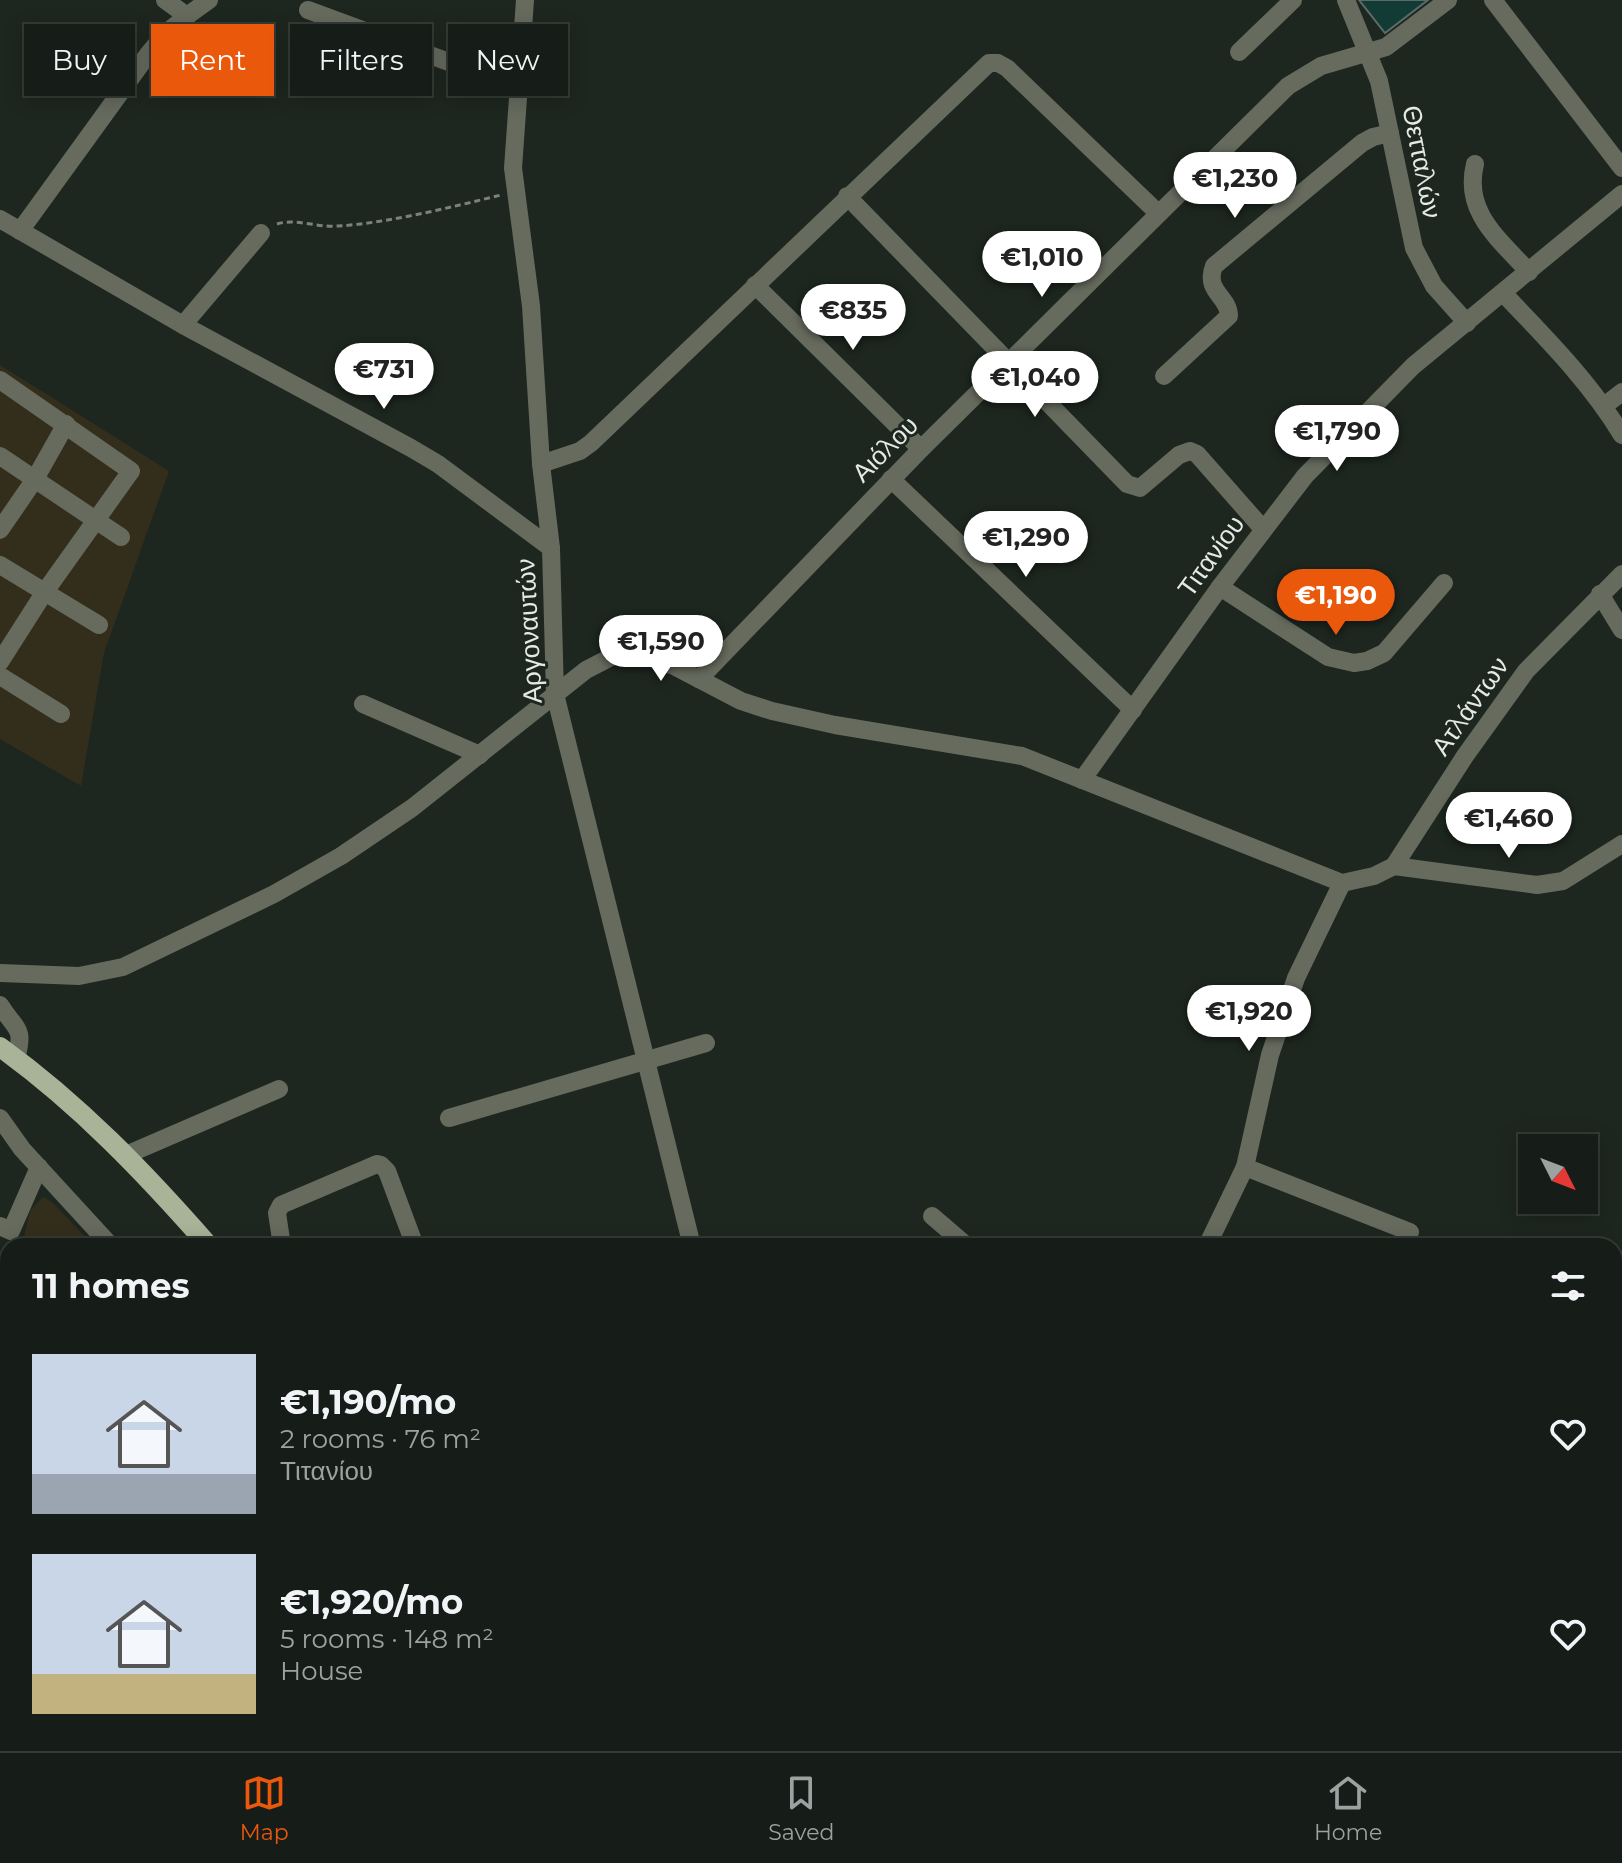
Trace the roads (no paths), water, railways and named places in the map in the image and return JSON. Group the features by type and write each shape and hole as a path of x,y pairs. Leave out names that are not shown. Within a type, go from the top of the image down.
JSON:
{"main road":[{"path":"8,1053 59,1092 126,1155 202,1238"}],"street":[{"path":"165,0 187,16"},
{"path":"20,231 149,53 166,33 209,0"},
{"name":"Αργοναυτών","path":"523,24 525,0"},
{"path":"1239,52 1293,0"},
{"name":"Θετταλών","path":"1346,0 1370,52 1379,81 1414,248 1434,286 1467,323"},
{"name":"Αιόλου","path":"699,679 891,479 1298,78 1321,66 1370,52 1396,40 1448,0"},
{"path":"1493,0 1622,168"},
{"path":"308,10 448,62"},
{"path":"541,464 580,451 591,443 989,63 998,63 1007,68 1158,213"},
{"name":"Αργοναυτών","path":"518,96 513,155 531,306 541,464 551,548 555,694 690,1238"},
{"path":"1164,376 1229,316 1229,309 1213,286 1214,266 1362,143 1390,133"},
{"path":"1475,164 1471,190 1482,217 1529,272"},
{"name":"Τιτανίου","path":"1082,780 1220,587 1305,476 1413,366 1622,194"},
{"path":"847,196 1131,486 1140,488 1179,455 1190,451 1197,454 1263,529"},
{"path":"0,219 183,325 438,464 551,548"},
{"path":"183,325 196,314 261,233"},
{"path":"755,285 921,449"},
{"path":"1504,294 1576,372 1604,406 1622,435"},
{"path":"0,662 44,593 131,471 66,424 1,383"},
{"path":"1604,406 1622,392"},
{"path":"0,530 35,479 66,424"},
{"path":"0,456 121,537"},
{"path":"891,479 1133,710"},
{"path":"0,565 99,625"},
{"name":"Ατλάντων","path":"1394,866 1465,756 1526,671 1622,574"},
{"path":"1220,587 1328,657 1354,663 1384,653 1444,583"},
{"path":"1600,594 1622,630"},
{"path":"0,973 79,976 123,967 274,894 341,856 412,808 555,694 595,665 621,654 636,653 652,657 741,701 772,711 835,725 1022,756 1342,883 1374,876 1394,866 1537,885 1563,881 1622,844"},
{"path":"0,676 61,714"},
{"path":"363,704 480,755"},
{"path":"1211,1238 1245,1167 1270,1055 1296,978 1342,883"},
{"path":"0,1005 22,1038 8,1053"},
{"path":"449,1118 706,1043"},
{"path":"126,1155 279,1089"},
{"path":"0,1118 39,1167 104,1238"},
{"path":"281,1238 277,1213 281,1205 377,1164 387,1171 412,1238"},
{"path":"5,1229 39,1167"},
{"path":"1245,1167 1410,1232"},
{"path":"932,1216 958,1238"}]}
